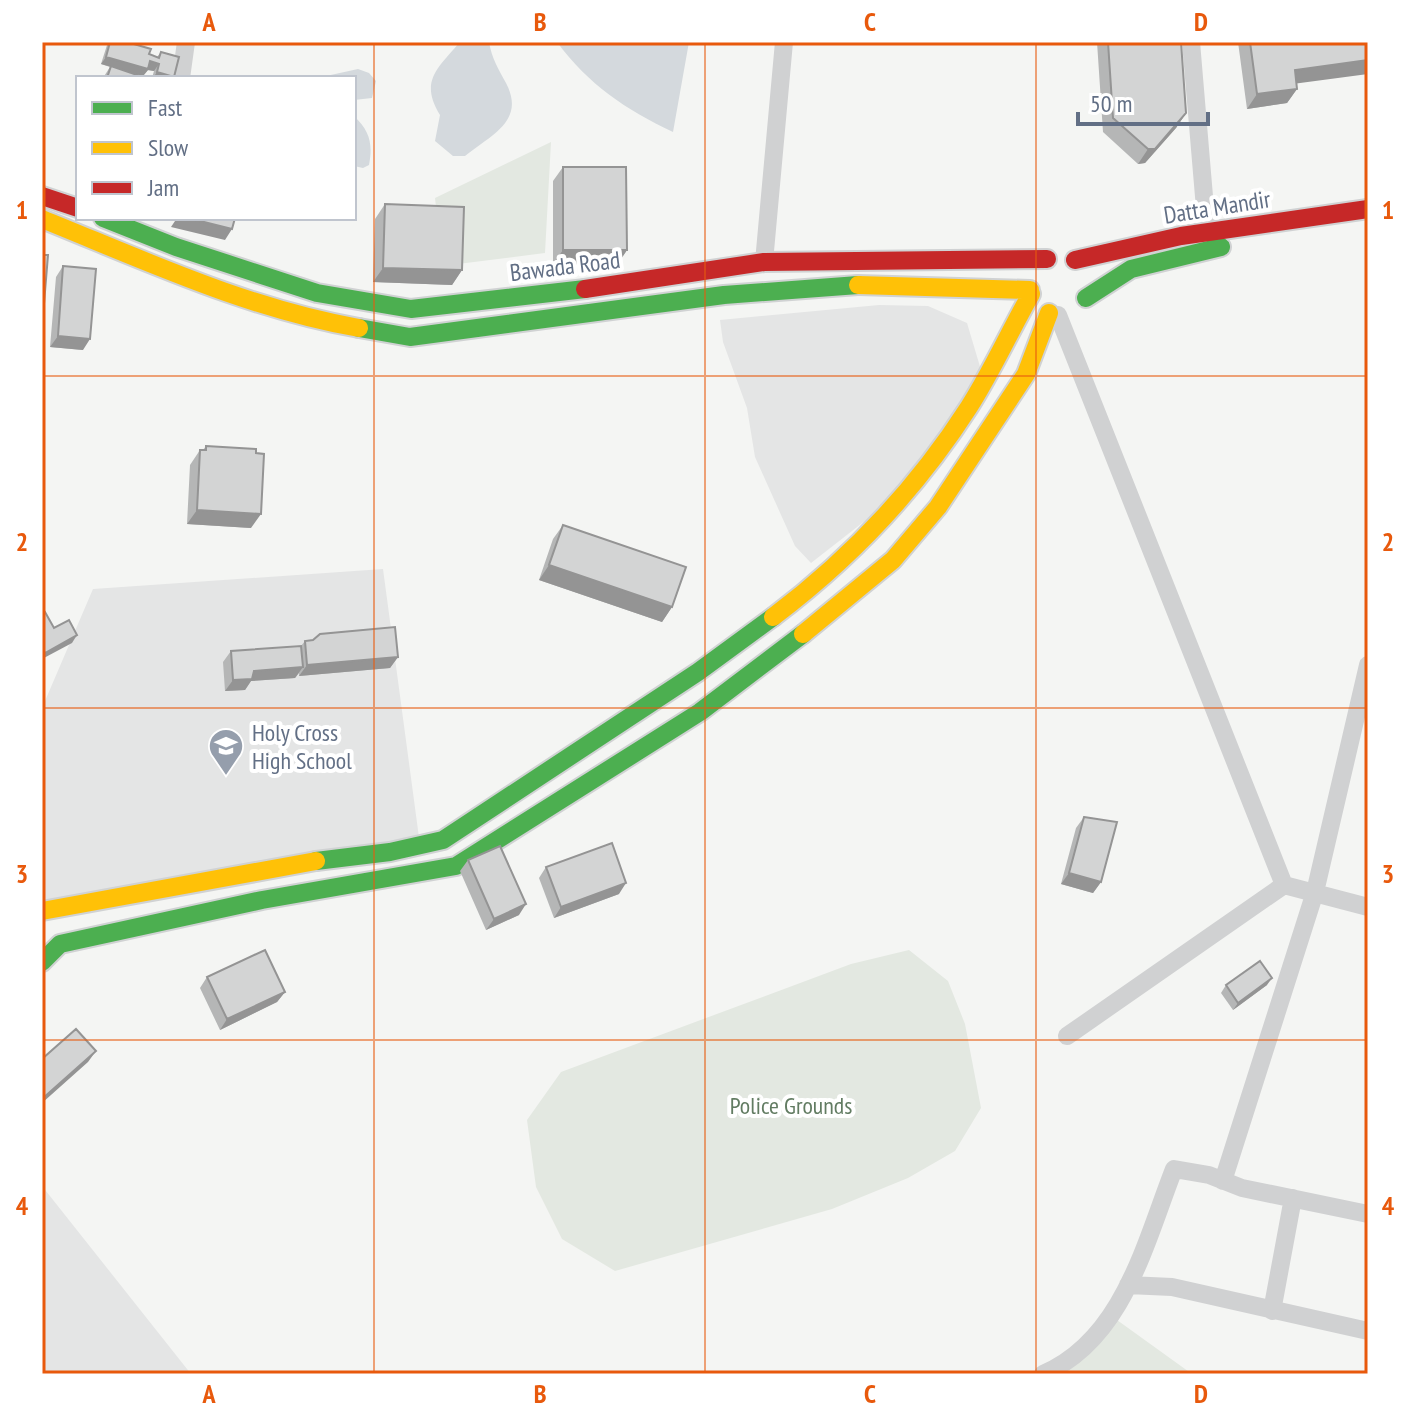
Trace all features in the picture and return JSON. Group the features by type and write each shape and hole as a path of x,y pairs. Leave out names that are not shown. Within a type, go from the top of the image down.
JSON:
{"main road":[{"path":"42,196 76,207"},
{"name":"Datta Mandir","path":"1075,260 1127,246 1207,232 1368,209"},
{"path":"42,219 227,293 308,319 410,337 739,294 859,285 1031,292 1054,314"},
{"name":"Bawada Road","path":"114,220 137,224 176,247 317,293 411,309 598,288 764,262 906,258 1047,259"},
{"path":"1054,314 1075,311 1086,298 1131,269 1218,247 1368,225"},
{"path":"42,911 441,841 698,672 783,609 867,537 905,494 969,407 1031,292 1037,266 1047,259 1063,256 1075,260 1088,281 1086,298"},
{"path":"42,962 60,944 262,900 456,866 700,712 798,638 893,560 938,507 990,433 1026,374 1054,314"},
{"path":"441,841 456,866"}],"street":[{"path":"181,76 186,42"},
{"path":"764,262 784,42"},
{"path":"1191,42 1207,232"},
{"path":"1054,314 1284,885"},
{"path":"1223,1181 1315,892 1368,665"},
{"path":"1067,1036 1284,885 1368,907"},
{"path":"1043,1374 1065,1364 1109,1323 1128,1285 1174,1169 1368,1214"},
{"path":"1272,1311 1293,1198"},
{"path":"1128,1285 1172,1287 1368,1331"}],"shaded area":[{"path":"460,42 489,42 511,96 512,107 509,117 495,134 465,156 453,156 435,141 440,115 431,93 431,84 438,68"},
{"path":"557,42 689,42 673,132 639,115 609,94 582,71"},
{"path":"358,69 369,73 376,81 372,98 356,100 356,76 326,76"},
{"path":"356,118 367,133 371,151 369,165 356,166"},
{"path":"879,305 928,306 967,323 984,380 875,513 811,563 795,546 755,457 747,408 723,342 720,320"},
{"name":"Holy Cross High School","path":"383,569 420,845 42,908 42,708 93,589"},
{"path":"42,1186 191,1374 42,1374"}],"green space":[{"path":"551,142 545,253 458,264 437,216 435,198"},
{"name":"Police Grounds","path":"909,950 948,981 965,1024 981,1108 955,1151 908,1178 832,1209 615,1271 562,1239 536,1187 527,1120 561,1072 851,964"},
{"path":"1117,1320 1192,1374 1045,1374"}],"building":[{"path":"110,42 127,42 151,49 149,54 159,58 161,52 179,57 174,76 171,76 157,72 159,64 150,61 148,69 106,57"},
{"path":"1108,42 1181,42 1186,113 1155,149 1148,149 1113,118"},
{"path":"1250,42 1368,42 1368,60 1295,70 1297,89 1257,94"},
{"path":"111,66 140,76 108,76"},
{"path":"563,167 626,167 627,250 563,250"},
{"path":"385,204 464,207 462,270 383,268"},
{"path":"196,220 234,220 232,229"},
{"path":"42,255 48,255 43,316 42,316"},
{"path":"63,266 96,269 90,339 58,336"},
{"path":"206,446 256,449 256,453 264,454 261,514 197,510 200,450 206,450"},
{"path":"563,525 686,567 672,607 549,565"},
{"path":"45,612 54,628 69,620 77,635 45,653 42,647 42,613"},
{"path":"395,627 398,657 307,665 305,641 313,640 320,634"},
{"path":"301,646 303,667 254,671 252,679 233,680 231,651"},
{"path":"1084,817 1117,822 1101,882 1069,873"},
{"path":"612,843 626,883 561,907 546,867"},
{"path":"500,846 526,904 494,919 468,860"},
{"path":"265,950 285,992 227,1019 207,977"},
{"path":"1260,961 1272,978 1238,1003 1226,985"},
{"path":"76,1029 96,1051 42,1099 42,1059"}],"traffic: fast":[{"path":"108,220 176,247 317,293 411,309 585,289"},
{"path":"1086,298 1131,269 1221,247"},
{"path":"359,328 410,337 724,295 858,285"},
{"path":"316,861 390,852 443,840 698,672 773,617"},
{"path":"42,962 60,944 262,900 456,866 700,712 803,634"}],"traffic: slow":[{"path":"42,219 238,296 318,320 359,328"},
{"path":"858,285 1030,290"},
{"path":"773,617 855,546 927,466 977,393 1031,294"},
{"path":"803,634 893,560 938,507 1026,374 1049,313"},
{"path":"42,911 316,861"}],"traffic: jam":[{"path":"42,196 76,207"},
{"path":"1075,260 1181,236 1368,209"},
{"path":"585,289 764,262 1047,259"}],"place":[{"name":"Holy Cross High School","path":"226,777"}]}
